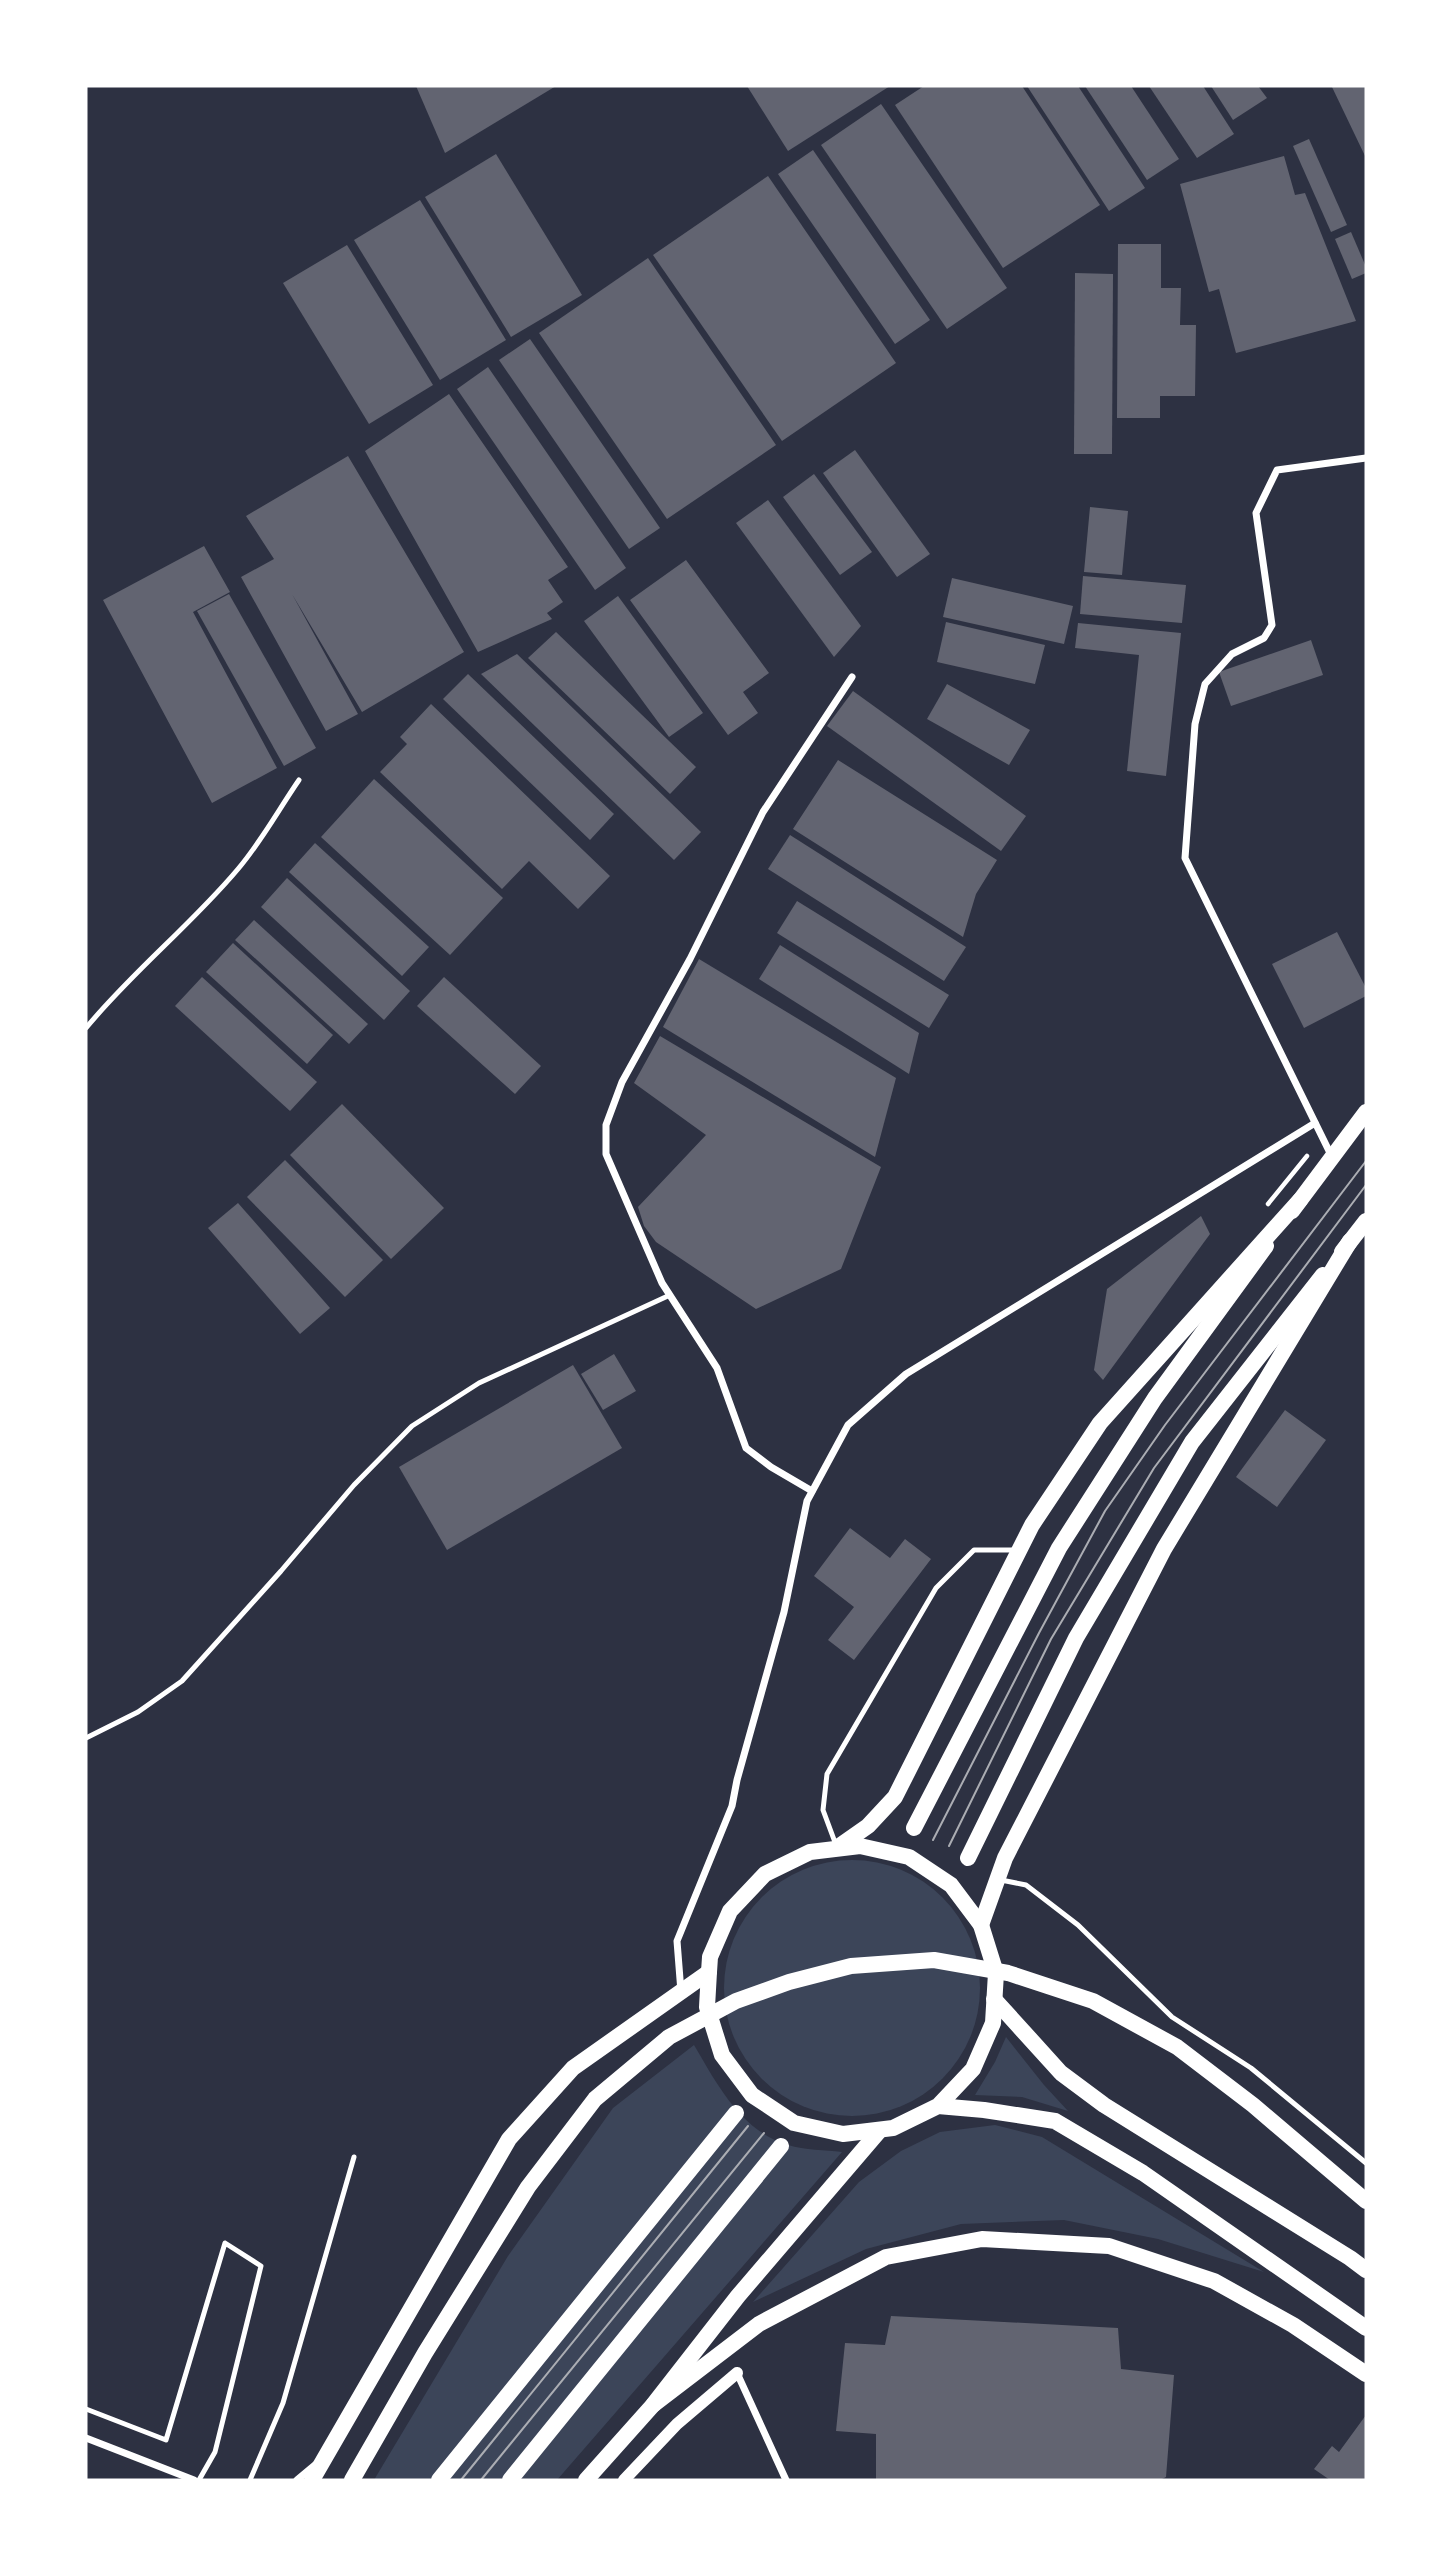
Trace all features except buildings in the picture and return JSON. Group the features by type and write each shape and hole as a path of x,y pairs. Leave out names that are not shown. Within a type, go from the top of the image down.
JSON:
{"main road":[{"path":"915,1828 1059,1548 1155,1398 1366,1112"},
{"path":"837,1849 868,1826 895,1797 1032,1525 1100,1423 1300,1200"},
{"path":"968,1858 1076,1638 1192,1442 1366,1221"},
{"path":"981,1925 1005,1858 1164,1549 1350,1241"},
{"path":"860,1846 909,1857 951,1885 981,1925 996,1973 993,2024 973,2069 938,2106 893,2128 880,2130 843,2134 794,2123 752,2095 722,2055 707,2007 710,1957 730,1911 765,1874 810,1852 860,1846"},
{"path":"352,2480 425,2353 528,2187 595,2099 669,2037 736,2001 789,1982 851,1966 934,1960 1008,1973 1093,2001 1177,2047 1253,2105 1366,2202"},
{"path":"312,2480 509,2140 573,2068 709,1972"},
{"path":"994,1998 1061,2073 1104,2105 1366,2270"},
{"path":"938,2106 1055,2121 1143,2173 1366,2328"},
{"path":"439,2480 736,2113"},
{"path":"586,2480 653,2405 738,2297 880,2130"},
{"path":"510,2480 781,2146"},
{"path":"653,2405 759,2324 886,2257 982,2239 1109,2246 1214,2281 1293,2325 1366,2374"}],"street":[{"path":"1332,1158 1185,858 1195,724 1205,684 1232,654 1264,638 1272,625 1256,513 1277,470 1366,458"},
{"path":"812,1491 771,1467 746,1448 717,1368 662,1283 606,1154 606,1125 622,1082 690,959 763,812 852,677"},
{"path":"681,1992 677,1941 732,1806 784,1612 807,1501 848,1425 906,1374 1315,1123"},
{"path":"624,2480 677,2424 737,2373 786,2480"},
{"path":"86,2438 197,2480"},
{"path":"297,2480 326,2455"}],"lane":[{"path":"86,1028 113,995 168,944 239,867 299,780"},
{"path":"86,1738 138,1712 182,1681 354,1486 412,1426 479,1383 670,1295"},
{"path":"837,1849 823,1810 827,1774 936,1588 974,1550 1020,1550"},
{"path":"997,1880 1026,1885 1047,1901 1078,1925 1172,2017 1251,2068 1366,2163"},
{"path":"250,2480 283,2403 354,2157"},
{"path":"86,2409 166,2440 226,2243 261,2266 215,2452 197,2480"}],"path":[{"path":"1266,1207 1322,1137"}],"shaded area":[{"path":"839,1860 865,1860 889,1865 912,1875 943,1897 959,1917 975,1951 980,1988 975,2025 959,2059 943,2079 923,2095 889,2111 865,2116 839,2116 815,2111 792,2101 761,2079 745,2059 729,2025 724,2001 724,1975 729,1951 739,1928 761,1897 781,1881 815,1865"},
{"path":"1006,2037 1068,2111 1022,2097 975,2095"},
{"path":"694,2045 721,2090 757,2129 788,2145 842,2152 557,2480 374,2480 508,2256 613,2108"},
{"path":"995,2125 1042,2137 1264,2272 1158,2239 1064,2220 961,2224 866,2249 753,2302 859,2182 901,2151 940,2132"}],"tram line":[{"path":"933,1840 1105,1511 1165,1425 1366,1161"},
{"path":"949,1846 1051,1639 1154,1468 1366,1185"},
{"path":"461,2480 748,2126"},
{"path":"481,2480 764,2133"}]}
